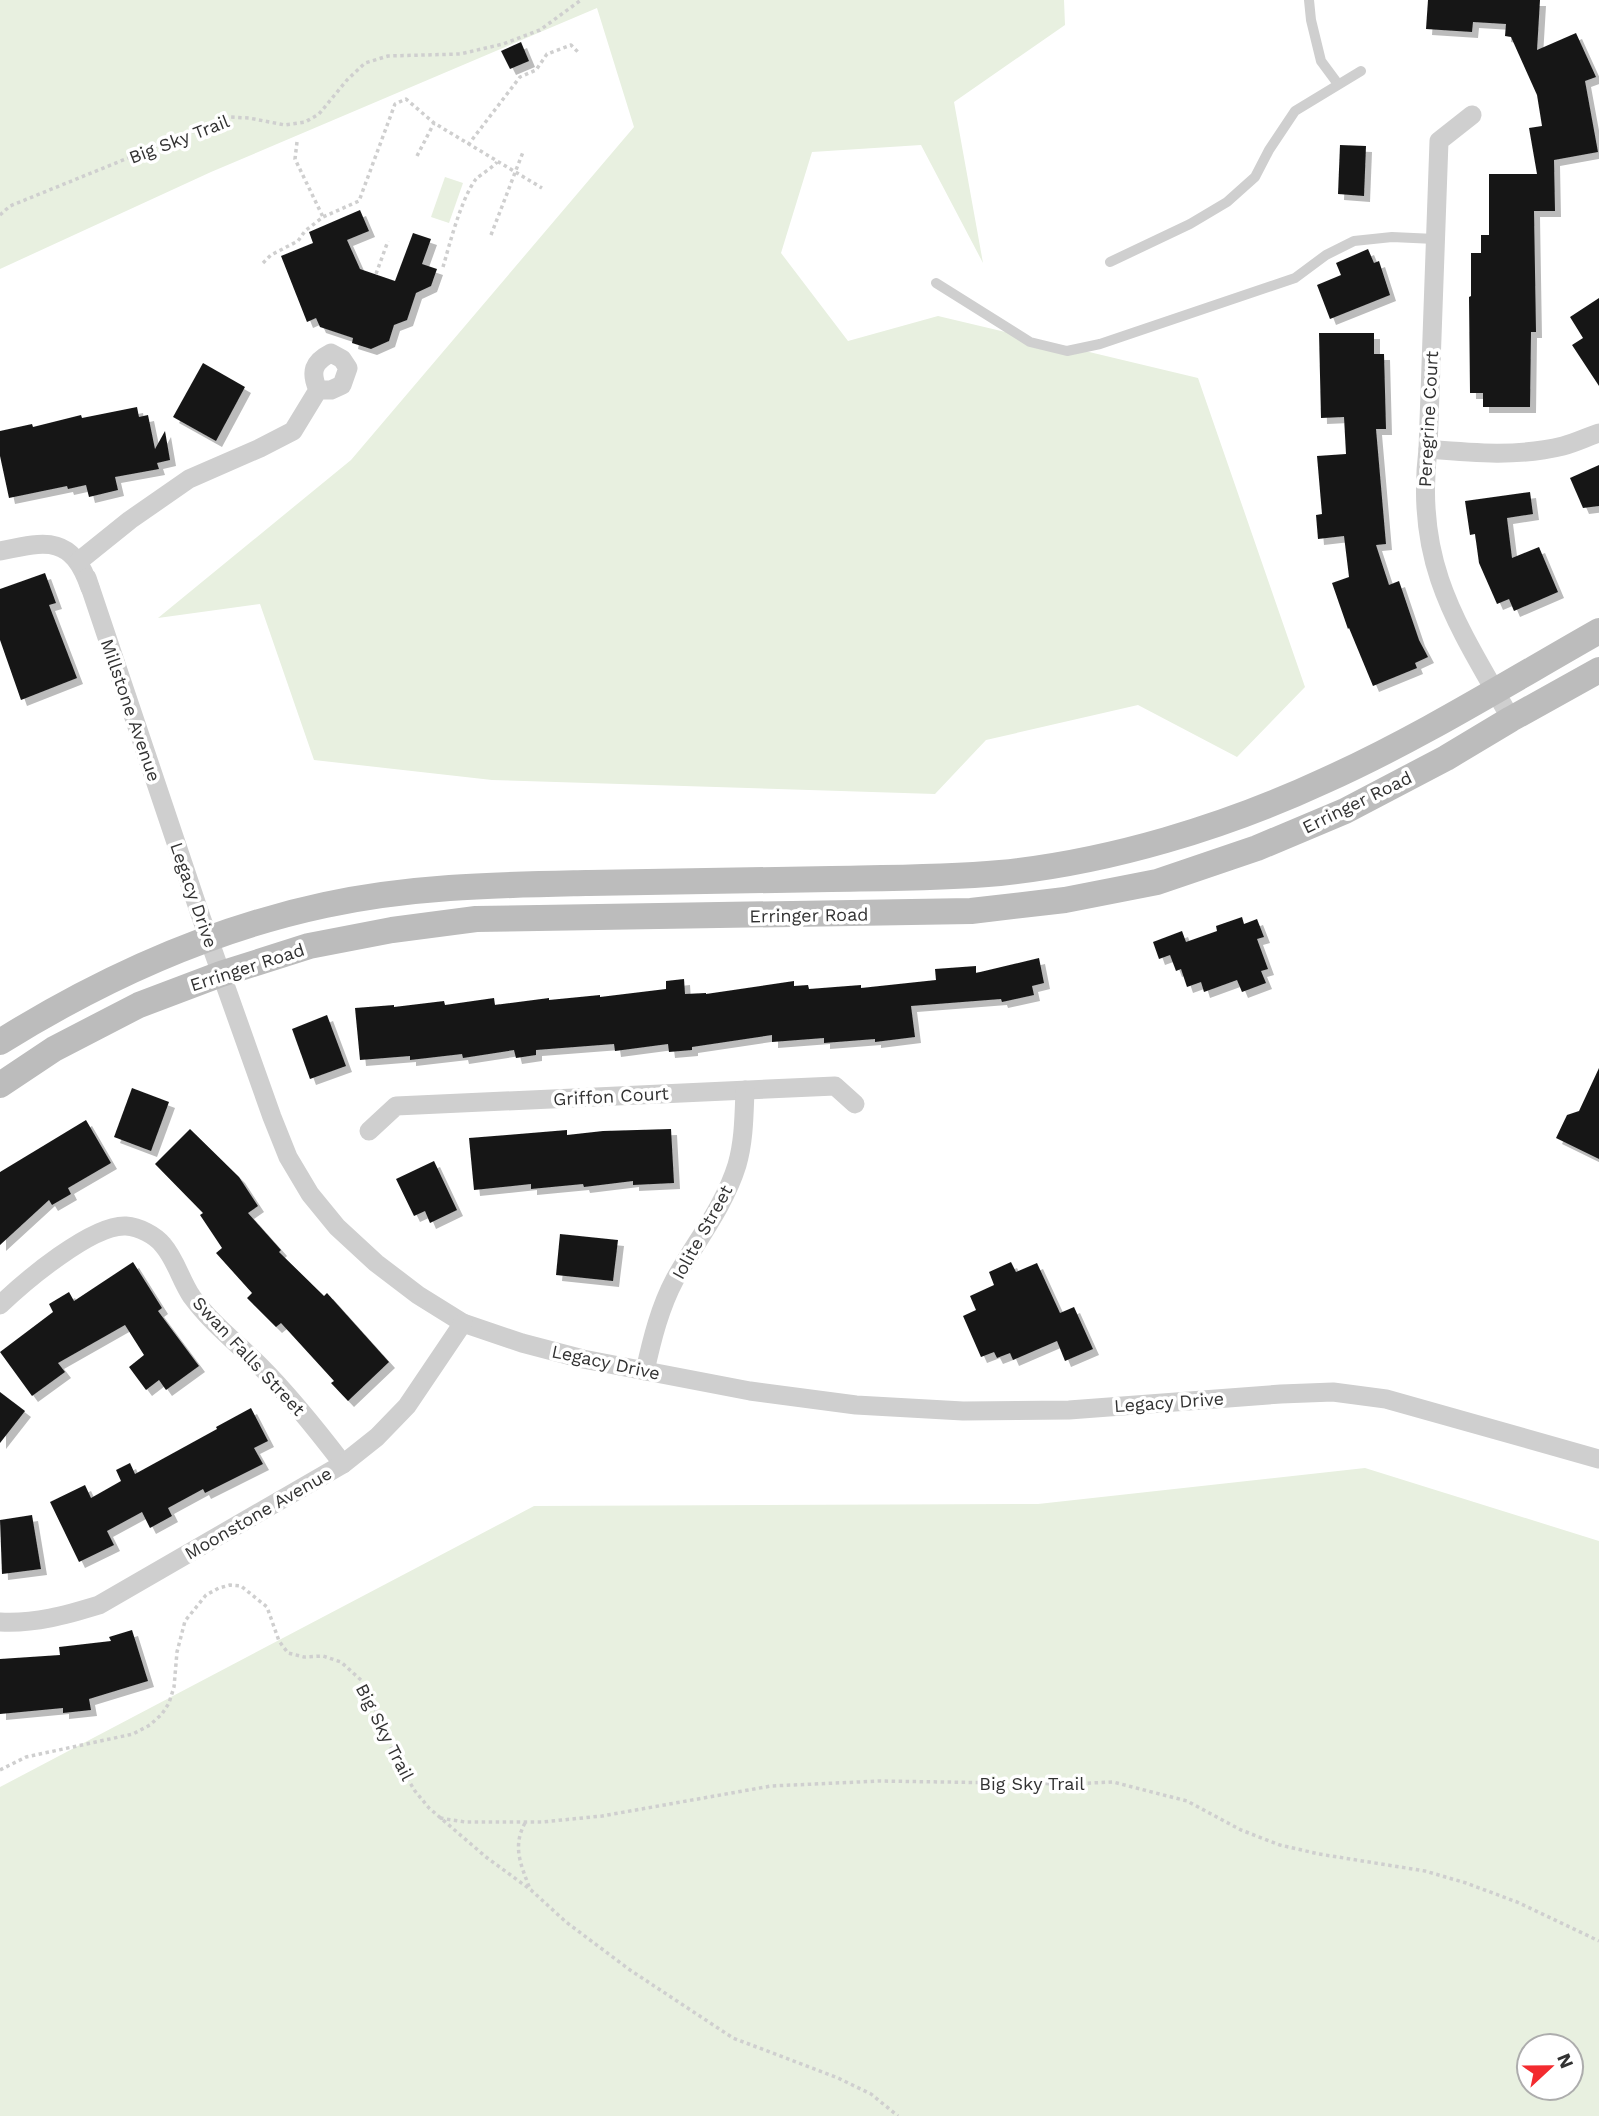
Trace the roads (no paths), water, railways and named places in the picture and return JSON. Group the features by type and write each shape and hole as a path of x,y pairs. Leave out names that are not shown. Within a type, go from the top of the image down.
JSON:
{"main road":[{"name":"Erringer Road","path":"0,1042 113,978 176,951 252,925 324,905 436,888 506,883 1001,873 1090,859 1235,819 1326,781 1406,740 1599,631"},
{"name":"Erringer Road","path":"0,1085 54,1049 139,1005 221,974 309,946 392,930 477,919 971,911 1065,900 1157,882 1257,848 1345,811 1446,758 1599,670"}],"street":[{"name":"Peregrine Court","path":"1472,116 1439,141 1428,449 1424,483 1426,528 1436,571 1451,613 1511,719"},
{"path":"0,551 46,543 64,549 83,570 131,520 188,479 293,431 318,390"},
{"path":"1428,449 1521,453 1566,446 1599,432"},
{"name":"Millstone Avenue","path":"83,570 209,939"},
{"name":"Legacy Drive","path":"209,939 271,1117 288,1157 310,1194 337,1227 376,1263 418,1295 463,1322 522,1343 571,1356 763,1393 856,1405 963,1411 1069,1410 1334,1392 1386,1399 1599,1459"},
{"name":"Griffon Court","path":"369,1130 396,1106 835,1086 855,1104"},
{"name":"Iolite Street","path":"645,1371 653,1334 674,1281 723,1200 737,1165 744,1128 744,1090"},
{"name":"Swan Falls Street","path":"0,1305 70,1249 95,1234 125,1226 146,1232 163,1245 192,1296 215,1324 261,1367 304,1414 343,1464"},
{"name":"Moonstone Avenue","path":"0,1622 17,1623 59,1618 99,1605 343,1464 377,1437 407,1406 463,1322"}],"lane":[{"path":"1309,0 1321,61 1338,84"},
{"path":"1110,262 1190,225 1227,202 1255,177 1295,111 1361,71"},
{"path":"936,283 1030,342 1068,351 1100,344 1295,278 1326,255 1354,241 1392,237 1435,239"}]}
